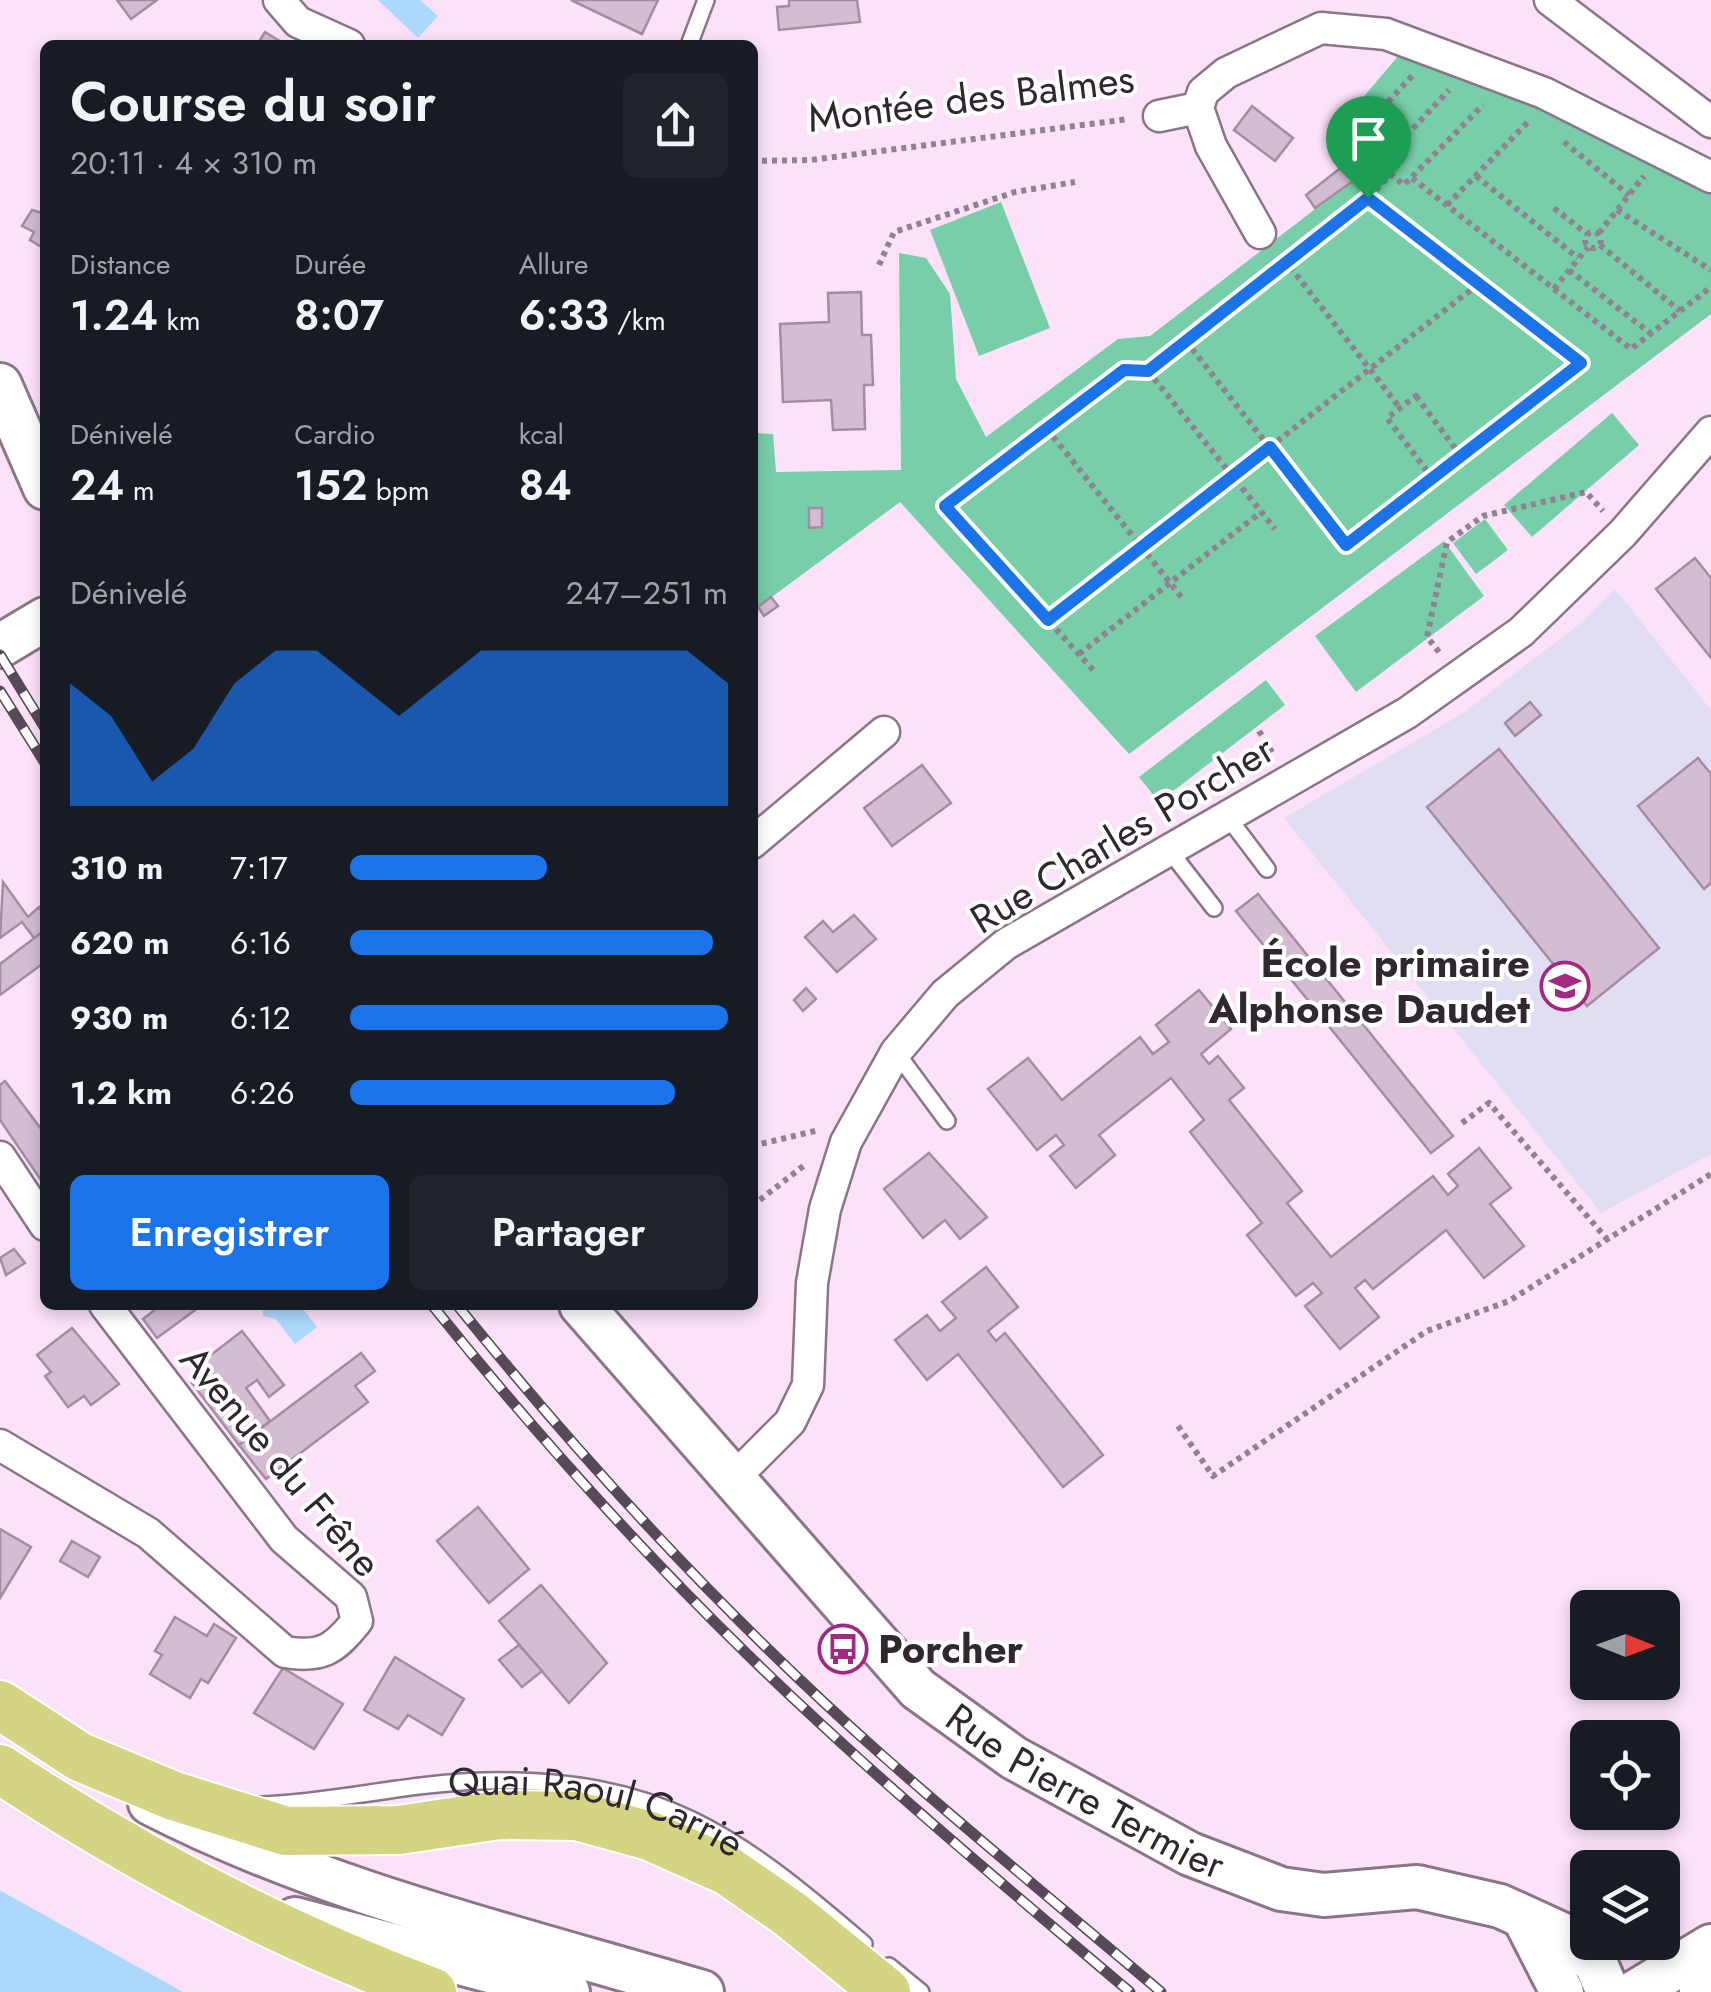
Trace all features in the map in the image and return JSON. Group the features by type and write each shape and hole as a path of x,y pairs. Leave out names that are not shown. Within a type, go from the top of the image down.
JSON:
{"main road":[{"name":"Quai Raoul Carrié","path":"0,1705 80,1757 174,1796 286,1830 399,1830 499,1815 577,1816 650,1836 728,1871 790,1914 886,1992"},
{"path":"0,1769 88,1828 330,1954 450,1977"}],"street":[{"path":"279,0 298,22 338,40"},
{"path":"1550,0 1711,122"},
{"path":"1260,233 1211,146 1198,108 1203,92 1226,73 1321,28 1386,34 1544,93 1711,178"},
{"name":"Montée des Balmes","path":"1158,116 1198,108"},
{"path":"0,385 40,477"},
{"name":"Rue Charles Porcher","path":"733,1479 790,1422 808,1384 812,1283 825,1209 846,1142 896,1052 946,994 1006,944 1407,712 1521,632 1623,534 1708,441"},
{"path":"0,646 40,622"},
{"path":"758,838 884,732"},
{"path":"0,1157 40,1217"},
{"name":"Avenue du Frêne","path":"0,1445 148,1533 285,1652 314,1657 336,1647 357,1621 350,1598 284,1539 109,1310"},
{"name":"Rue Pierre Termier","path":"585,1310 918,1690 1014,1758 1190,1854 1266,1884 1324,1895 1416,1887 1455,1892 1524,1918 1566,1936 1596,1964 1608,1992"},
{"path":"80,1757 141,1798 213,1836 363,1892 702,1992"},
{"path":"399,1830 370,1854 363,1892 383,1928 450,1977 568,1992"},
{"path":"1524,1918 1562,1992"},
{"path":"1635,1992 1711,1946"},
{"path":"1701,1992 1711,1986"}],"lane":[{"path":"692,40 706,0"},
{"path":"1227,816 1267,869"},
{"path":"1169,850 1214,908"},
{"path":"896,1052 948,1121"},
{"name":"Quai Raoul Carrié","path":"220,1807 328,1802 480,1782 578,1784 658,1804 730,1836 921,1992"}],"path":[{"path":"1413,76 1351,142 1404,185 1483,105"},
{"path":"1379,164 1448,90"},
{"name":"Montée des Balmes","path":"758,160 810,160 1158,116"},
{"path":"1447,205 1533,117"},
{"path":"1560,139 1629,195"},
{"path":"1094,670 945,506 1124,370 1148,371 1368,198 1390,174"},
{"path":"1476,176 1578,258"},
{"path":"1598,234 1645,176 1662,185"},
{"path":"1412,178 1630,349 1711,286"},
{"path":"879,266 894,232 1016,192 1074,182"},
{"path":"1186,341 1346,545 1581,363 1368,198"},
{"path":"1554,208 1587,234 1598,234"},
{"path":"1618,210 1711,270"},
{"path":"1260,233 1400,408"},
{"path":"1554,289 1588,246 1587,234"},
{"path":"1598,234 1600,245 1680,311"},
{"path":"1588,246 1600,245"},
{"path":"1569,270 1650,334"},
{"path":"1048,620 1477,286"},
{"path":"1148,371 1275,528"},
{"path":"1432,478 1388,418 1400,408 1416,396 1461,456"},
{"path":"1047,429 1183,599"},
{"path":"1476,664 1464,647 1443,657 1426,637 1447,542 1484,516 1586,492 1623,534"},
{"path":"1079,654 1261,512"},
{"path":"1462,1123 1489,1103 1607,1240"},
{"path":"758,1145 826,1129 846,1142"},
{"path":"758,1201 814,1157 846,1142"},
{"path":"1178,1426 1214,1476 1427,1331 1509,1300 1711,1174"}],"shaded area":[{"name":"École primaire Alphonse Daudet","path":"1615,589 1711,710 1711,1154 1601,1213 1284,818 1463,713 1582,622"}],"green space":[{"path":"1399,55 1520,95 1711,190 1711,314 1129,754 900,502 758,607 758,433 773,434 776,472 901,470 899,253 926,258 950,294 956,379 986,437 1118,339 1150,336 1366,170 1327,140"},
{"path":"1001,202 1050,328 979,356 930,230"},
{"path":"1612,413 1639,445 1532,537 1504,505"},
{"path":"1485,519 1508,550 1476,574 1453,543"},
{"path":"1444,541 1484,596 1356,692 1315,636"},
{"path":"1266,680 1285,705 1159,802 1139,777"}],"water":[{"path":"378,0 420,0 438,16 418,38"},
{"path":"262,1310 304,1310 317,1327 295,1344 276,1319 263,1316"},
{"path":"1,1891 183,1992 0,1992"}],"building":[{"path":"117,0 157,0 131,19"},
{"path":"571,0 658,0 642,34"},
{"path":"789,0 857,0 860,22 779,30 777,7 789,6"},
{"path":"265,32 278,40 260,40"},
{"path":"1252,106 1293,138 1275,161 1234,130"},
{"path":"1352,159 1367,171 1315,208 1306,195"},
{"path":"32,210 40,212 40,246 30,240 34,232 22,226"},
{"path":"861,292 862,335 871,335 873,385 864,385 865,429 833,430 831,400 783,402 780,324 829,322 828,293"},
{"path":"809,508 822,508 822,527 809,528"},
{"path":"1695,558 1711,578 1711,658 1656,589"},
{"path":"771,597 778,606 764,616 758,607"},
{"path":"1530,702 1541,715 1515,736 1505,723"},
{"path":"1499,749 1659,948 1587,1006 1427,807"},
{"path":"1698,758 1711,774 1711,883 1704,889 1638,806"},
{"path":"922,765 951,803 892,846 864,808"},
{"path":"3,882 28,917 39,907 40,934 34,938 22,922 0,938"},
{"path":"1258,894 1453,1136 1431,1153 1236,911"},
{"path":"854,915 876,939 837,972 805,937 823,921 833,932"},
{"path":"40,934 40,966 0,995 0,964"},
{"path":"806,988 816,999 803,1011 794,1000"},
{"path":"1199,990 1231,1029 1201,1054 1209,1064 1218,1056 1244,1088 1229,1100 1302,1191 1287,1203 1331,1257 1433,1176 1448,1195 1458,1186 1448,1174 1479,1148 1511,1188 1490,1204 1524,1246 1484,1278 1446,1230 1373,1289 1365,1280 1355,1288 1379,1317 1340,1349 1305,1306 1322,1293 1313,1283 1296,1296 1247,1235 1262,1223 1190,1132 1204,1120 1171,1078 1099,1135 1115,1155 1076,1188 1050,1156 1064,1145 1056,1135 1037,1150 988,1089 1028,1058 1062,1100 1140,1037 1153,1054 1169,1042 1156,1025"},
{"path":"5,1081 40,1127 40,1179 0,1120 0,1085"},
{"path":"929,1153 987,1217 960,1239 945,1220 923,1238 884,1189"},
{"path":"14,1249 25,1263 6,1275 0,1258"},
{"path":"986,1267 1018,1307 988,1331 996,1341 1005,1333 1103,1455 1063,1487 958,1354 927,1380 895,1340 927,1315 940,1331 956,1318 942,1302"},
{"path":"155,1310 195,1310 157,1338 143,1319"},
{"path":"72,1328 119,1384 91,1405 84,1396 68,1407 45,1376 51,1372 37,1355"},
{"path":"242,1331 284,1385 269,1397 257,1380 246,1388 270,1421 239,1445 192,1383 204,1374 198,1365"},
{"path":"361,1353 375,1371 355,1386 368,1402 266,1479 239,1445"},
{"path":"478,1507 529,1569 489,1603 437,1541"},
{"path":"0,1529 31,1547 0,1598"},
{"path":"72,1541 100,1557 88,1577 60,1561"},
{"path":"541,1585 607,1663 569,1703 499,1621"},
{"path":"175,1617 207,1636 214,1624 236,1638 208,1683 201,1679 190,1698 150,1674 162,1655 155,1651"},
{"path":"519,1645 542,1671 522,1687 499,1660"},
{"path":"395,1657 464,1699 442,1735 408,1715 398,1729 364,1710"},
{"path":"283,1668 343,1704 314,1749 254,1713"}],"railway":[{"path":"0,655 40,720"},
{"path":"0,691 40,755"},
{"path":"436,1310 584,1484 748,1655 888,1784 1130,1992"},
{"path":"461,1310 608,1482 770,1651 883,1756 1161,1992"}],"place":[{"name":"École primaire Alphonse Daudet","path":"1565,986"},
{"name":"Porcher","path":"843,1649"}],"route":[{"path":"1368,198 1581,363 1346,545 1270,447 1048,620 945,506 1124,370 1148,371 1368,198"}]}
